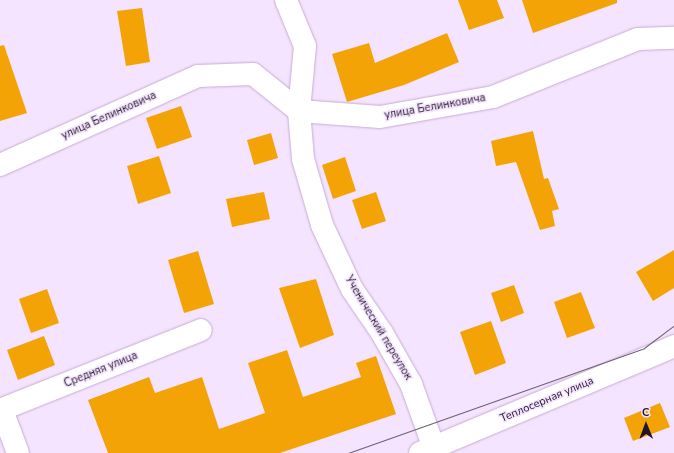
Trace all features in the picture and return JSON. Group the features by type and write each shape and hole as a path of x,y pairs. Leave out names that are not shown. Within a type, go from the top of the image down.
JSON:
{"street":[{"name":"Ученический переулок","path":"286,0 305,46 299,111 303,159 322,225 352,289 382,333 411,384 427,451"},
{"name":"улица Белинковича","path":"0,165 198,76 253,74 299,111 380,117 492,97 638,39 674,38"},
{"name":"Средняя улица","path":"1,410 201,330"},
{"name":"Теплосерная улица","path":"427,451 674,346"},
{"path":"1,410 18,453"}],"building":[{"path":"458,0 497,0 504,18 469,30"},
{"path":"522,0 617,0 617,3 533,33"},
{"path":"142,8 150,62 126,66 117,11"},
{"path":"447,33 459,62 404,85 347,102 332,54 369,43 375,63"},
{"path":"4,45 27,113 0,121 0,46"},
{"path":"181,106 192,137 157,149 146,118"},
{"path":"533,131 544,179 548,178 559,209 552,211 555,226 540,230 516,162 496,166 491,141"},
{"path":"271,133 278,158 254,165 247,140"},
{"path":"159,156 171,193 138,204 127,166"},
{"path":"345,157 356,191 333,199 322,165"},
{"path":"264,192 270,219 232,227 226,199"},
{"path":"376,192 386,221 362,229 352,200"},
{"path":"674,250 674,288 653,301 636,272"},
{"path":"198,251 214,304 184,313 168,260"},
{"path":"316,279 334,335 300,348 279,288"},
{"path":"514,285 524,313 501,322 491,293"},
{"path":"47,289 59,323 31,333 19,299"},
{"path":"581,292 595,328 567,338 554,302"},
{"path":"491,321 506,363 475,375 460,332"},
{"path":"44,336 55,365 18,380 7,350"},
{"path":"287,350 303,397 361,377 356,363 376,356 396,414 280,453 108,453 88,400 149,377 155,393 202,377 219,429 265,413 248,363"},
{"path":"660,403 670,427 633,441 624,418"}],"tram line":[{"path":"348,453 644,348 674,325"}]}
